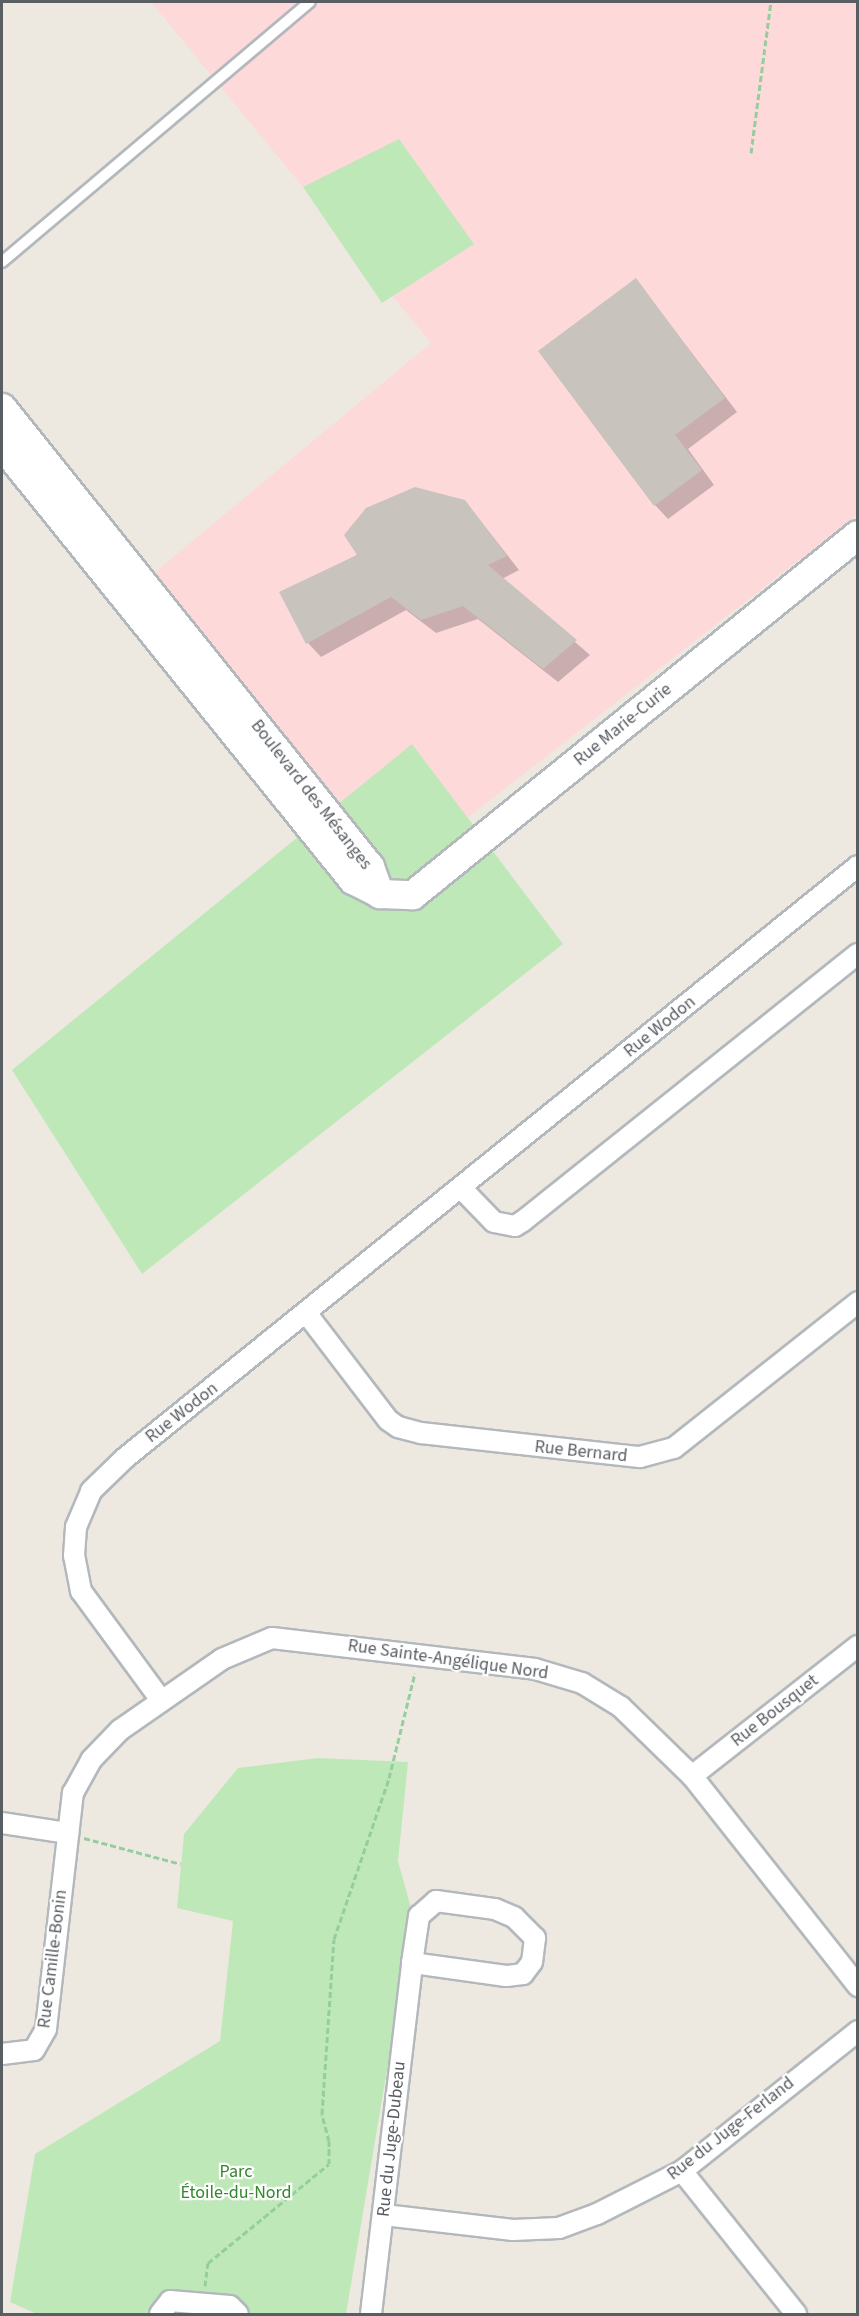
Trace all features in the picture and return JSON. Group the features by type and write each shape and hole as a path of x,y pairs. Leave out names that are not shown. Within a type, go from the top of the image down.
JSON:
{"street":[{"name":"Boulevard des Mésanges","path":"2,408 370,867 380,894"},
{"name":"Boulevard des Mésanges","path":"2,445 353,880 380,894"},
{"name":"Rue Marie-Curie","path":"380,894 413,895 858,535"},
{"name":"Rue Wodon","path":"161,1700 81,1591 74,1556 76,1527 91,1491 111,1471 858,866"},
{"path":"461,1188 494,1222 515,1226 858,954"},
{"name":"Rue Bernard","path":"307,1314 388,1420 398,1427 421,1433 640,1458 674,1448 858,1302"},
{"name":"Rue Sainte-Angélique Nord","path":"68,1833 73,1793 91,1760 120,1730 222,1659 261,1640 285,1638 535,1669 582,1683 621,1707 692,1776 858,1986"},
{"name":"Rue Bousquet","path":"692,1776 858,1646"},
{"path":"2,1823 68,1833"},
{"name":"Rue Camille-Bonin","path":"2,2054 34,2050 46,2029 68,1833"},
{"name":"Rue du Juge-Dubeau","path":"371,2314 412,1963 419,1916 436,1901 495,1908 514,1917 535,1938 532,1962 523,1974 506,1976 412,1963"},
{"name":"Rue du Juge-Ferland","path":"384,2215 513,2230 559,2228 625,2201 682,2171 858,2031"},
{"path":"682,2171 796,2314"},
{"path":"160,2314 170,2301 230,2306 238,2314"}],"lane":[{"path":"2,262 310,2"}],"path":[{"path":"751,153 771,2"},
{"path":"203,2302 208,2263 329,2164 329,2141 322,2114 334,1939 390,1778 420,1654"},
{"path":"68,1833 181,1864"}],"shaded area":[{"path":"151,2 857,2 857,515 386,881 148,578 431,343"}],"green space":[{"path":"399,139 474,244 382,303 303,187"},
{"path":"412,744 563,944 142,1274 12,1070"},
{"name":"Parc Étoile-du-Nord","path":"318,1758 408,1762 398,1861 413,1915 346,2314 37,2314 10,2302 35,2154 220,2041 233,1921 177,1908 184,1834 238,1768"}],"building":[{"path":"636,278 725,398 675,435 702,470 654,506 538,351"},
{"path":"415,487 465,500 507,556 488,565 577,640 543,669 463,606 421,620 391,597 306,644 279,592 357,555 344,535 366,508"}]}
